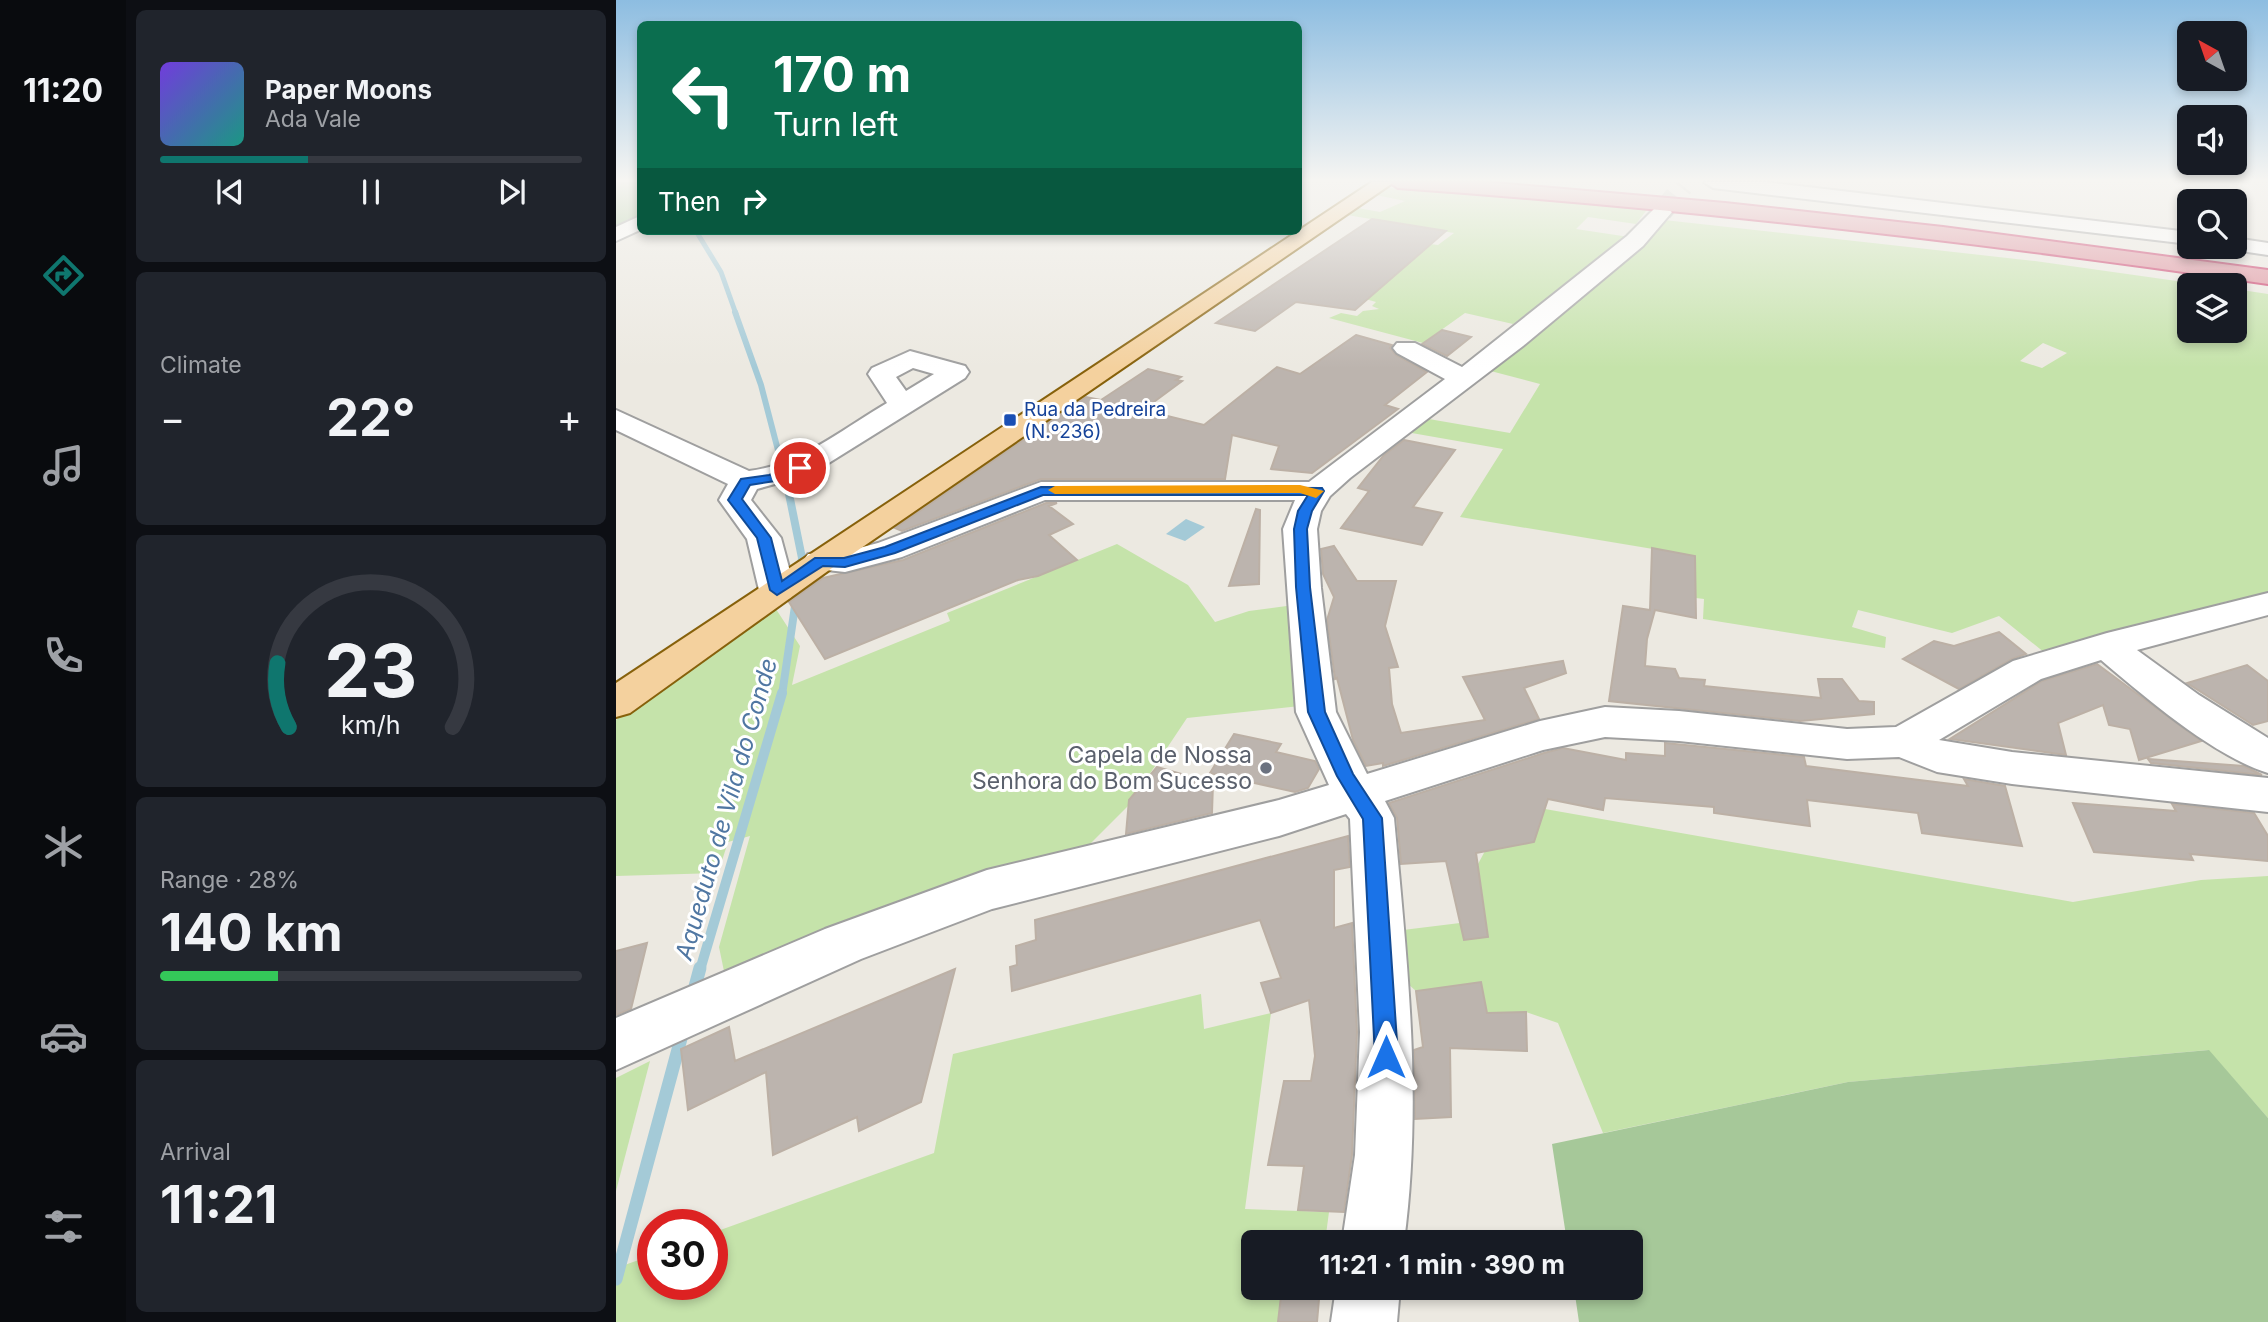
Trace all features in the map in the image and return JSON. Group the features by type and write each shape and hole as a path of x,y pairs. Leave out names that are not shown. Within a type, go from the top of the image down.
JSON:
{"highway":[{"path":"2009,244 2268,277"},
{"path":"2116,244 2268,264"}],"main road":[{"path":"616,703 777,590 1293,244"}],"street":[{"path":"1375,1230 1384,1155 1387,1032 1373,818 1354,793 1317,712 1303,587 1300,529 1305,511 1317,491 1339,471 1468,377 1632,244"},
{"path":"2247,246 2268,249"},
{"path":"1406,348 1449,372 1468,377"},
{"path":"616,419 745,481 771,478 800,468 901,403"},
{"path":"745,481 735,500 764,538 777,590"},
{"path":"820,561 845,562 890,550 1041,491 1317,491"},
{"path":"1903,742 2027,670 2107,645 2268,604"},
{"path":"2107,645 2169,693 2268,757"},
{"path":"616,1044 831,949 987,890 1279,818 1540,736 1605,722 1679,726 1847,744 1903,742 1937,756 2012,768 2268,795"},
{"path":"1364,1322 1367,1300"}],"green space":[{"path":"1430,244 1620,244 1513,324 1465,313 1423,343 1329,318 1341,313 1357,316 1363,311 1379,309 1372,306 1376,302 1355,296 1392,271 1399,272"},
{"path":"1635,244 1878,244 2035,261 2177,281 2177,343 2247,343 2247,291 2268,294 2268,599 2228,601 2045,653 1999,616 1952,633 1858,610 1852,627 1886,637 1885,648 1703,619 1704,599 1696,598 1695,556 1460,517 1503,449 1406,432 1423,418 1510,433 1540,384 1483,369","holes":["2043,343 2067,353 2042,368 2020,361"]},
{"path":"1117,544 1188,585 1215,622 1249,611 1294,605 1300,706 1187,718 1129,805 1084,850 725,976 719,947 750,836 728,842 718,873 616,876 616,720 774,606 800,646 792,685 950,621 947,613"},
{"path":"1545,809 2073,902 2201,880 2268,876 2268,1118 2208,1050 1848,1082 1603,1133 1558,1023 1526,1012 1487,1013 1481,982 1416,991 1408,984 1403,930 1460,923 1464,940 1487,937 1478,864 1485,851"},
{"path":"1201,994 1204,1029 1271,1013 1245,1209 1329,1212 1327,1230 1241,1230 1241,1300 1281,1300 1278,1322 616,1322 616,1268 637,1261 637,1300 728,1300 728,1227 934,1153 953,1054"},
{"path":"2209,1050 2268,1118 2268,1322 1579,1322 1576,1300 1643,1300 1643,1230 1565,1230 1552,1144 1848,1082"},
{"path":"650,1061 616,1191 616,1078"}],"water":[{"path":"1186,519 1205,527 1185,541 1166,534"}],"building":[{"path":"1335,244 1431,244 1355,310 1296,302 1255,331 1216,323"},
{"path":"1442,330 1471,337 1447,356 1422,344"},
{"path":"1356,335 1392,345 1390,348 1396,355 1427,372 1385,405 1398,409 1312,473 1271,469 1279,446 1232,435 1225,479 1041,479 902,531 895,528 1086,397 1101,400 1148,369 1181,377 1176,380 1182,381 1143,410 1204,425 1277,367 1300,374"},
{"path":"1404,440 1455,450 1413,507 1442,513 1422,545 1341,528 1369,491 1358,488 1384,455"},
{"path":"1046,503 1057,503 1049,506 1073,524 1049,535 1077,560 1038,576 1018,580 825,659 789,602 823,578 903,560"},
{"path":"1256,509 1260,510 1259,584 1229,586"},
{"path":"1334,546 1357,581 1396,581 1385,626 1398,667 1389,668 1392,704 1401,733 1485,720 1463,677 1563,661 1566,673 1524,688 1539,719 1383,766 1383,763 1366,766 1353,740 1337,678 1335,679 1327,620 1334,597 1323,574 1321,549"},
{"path":"1652,548 1695,556 1696,618 1655,610 1647,639 1645,666 1675,669 1679,678 1705,680 1704,686 1821,698 1818,679 1842,679 1859,701 1874,702 1874,714 1800,721 1609,701 1623,606 1650,610"},
{"path":"1999,632 2026,654 1959,689 1903,659 1934,641 1954,646"},
{"path":"2097,664 2201,741 2139,760 2130,729 2109,725 2103,705 2058,723 2066,755 1950,739 2042,681"},
{"path":"2247,665 2268,681 2268,721 2253,725 2187,683"},
{"name":"Capela de Nossa Senhora do Bom Sucesso","path":"1234,734 1281,744 1276,752 1315,761 1319,769 1308,788 1295,792 1210,773"},
{"path":"1665,743 1804,757 1806,766 1968,786 1964,779 2005,786 2022,846 1922,833 1918,813 1807,800 1810,826 1714,813 1714,807 1605,798 1603,810 1548,799 1534,842 1476,853 1488,937 1464,940 1446,861 1401,864 1397,818 1389,803 1563,748 1626,760 1626,753 1665,756"},
{"path":"2148,759 2244,766 2262,775 2151,763"},
{"path":"1157,767 1213,783 1212,813 1126,834 1129,800"},
{"path":"2073,803 2176,811 2172,804 2254,813 2268,836 2268,861 2190,854 2193,860 2094,852"},
{"path":"1348,836 1350,867 1334,870 1334,928 1352,923 1357,1032 1352,1155 1344,1212 1298,1210 1304,1166 1268,1165 1284,1081 1311,1081 1315,1056 1309,1000 1271,1013 1261,983 1281,978 1260,920 1012,991 1010,967 1017,965 1016,946 1036,940 1035,920"},
{"path":"647,943 631,1009 616,1015 616,951"},
{"path":"955,969 921,1102 859,1131 857,1117 773,1155 766,1072 688,1110 681,1049 729,1027 735,1061"},
{"path":"1481,982 1487,1013 1526,1012 1527,1051 1450,1048 1451,1117 1415,1119 1414,1050 1423,1047 1416,991"},
{"path":"1281,1300 1319,1300 1317,1322 1278,1322"}],"waterway":[{"name":"Aqueduto de Vila do Conde","path":"704,244 721,272 736,314"},
{"name":"Aqueduto de Vila do Conde","path":"735,312 761,385 786,481"},
{"name":"Aqueduto de Vila do Conde","path":"782,695 802,558 786,479"},
{"name":"Aqueduto de Vila do Conde","path":"700,970 782,693"},
{"name":"Aqueduto de Vila do Conde","path":"693,994 700,968"},
{"name":"Aqueduto de Vila do Conde","path":"616,1279 683,1031"}],"slow traffic":[{"path":"1055,490 1300,489 1317,491 1316,494"}],"place":[{"name":"Rua da Pedreira (N.º236)","path":"1010,420"},
{"name":"Capela de Nossa Senhora do Bom Sucesso","path":"1266,768"}],"route":[{"path":"800,468 771,478 745,481 735,500 764,538 777,590 820,561 845,562 868,557 954,527 1041,491 1317,491 1305,511 1300,529 1303,587 1317,712 1332,751 1354,793 1373,818 1387,1032 1386,1057"}]}
